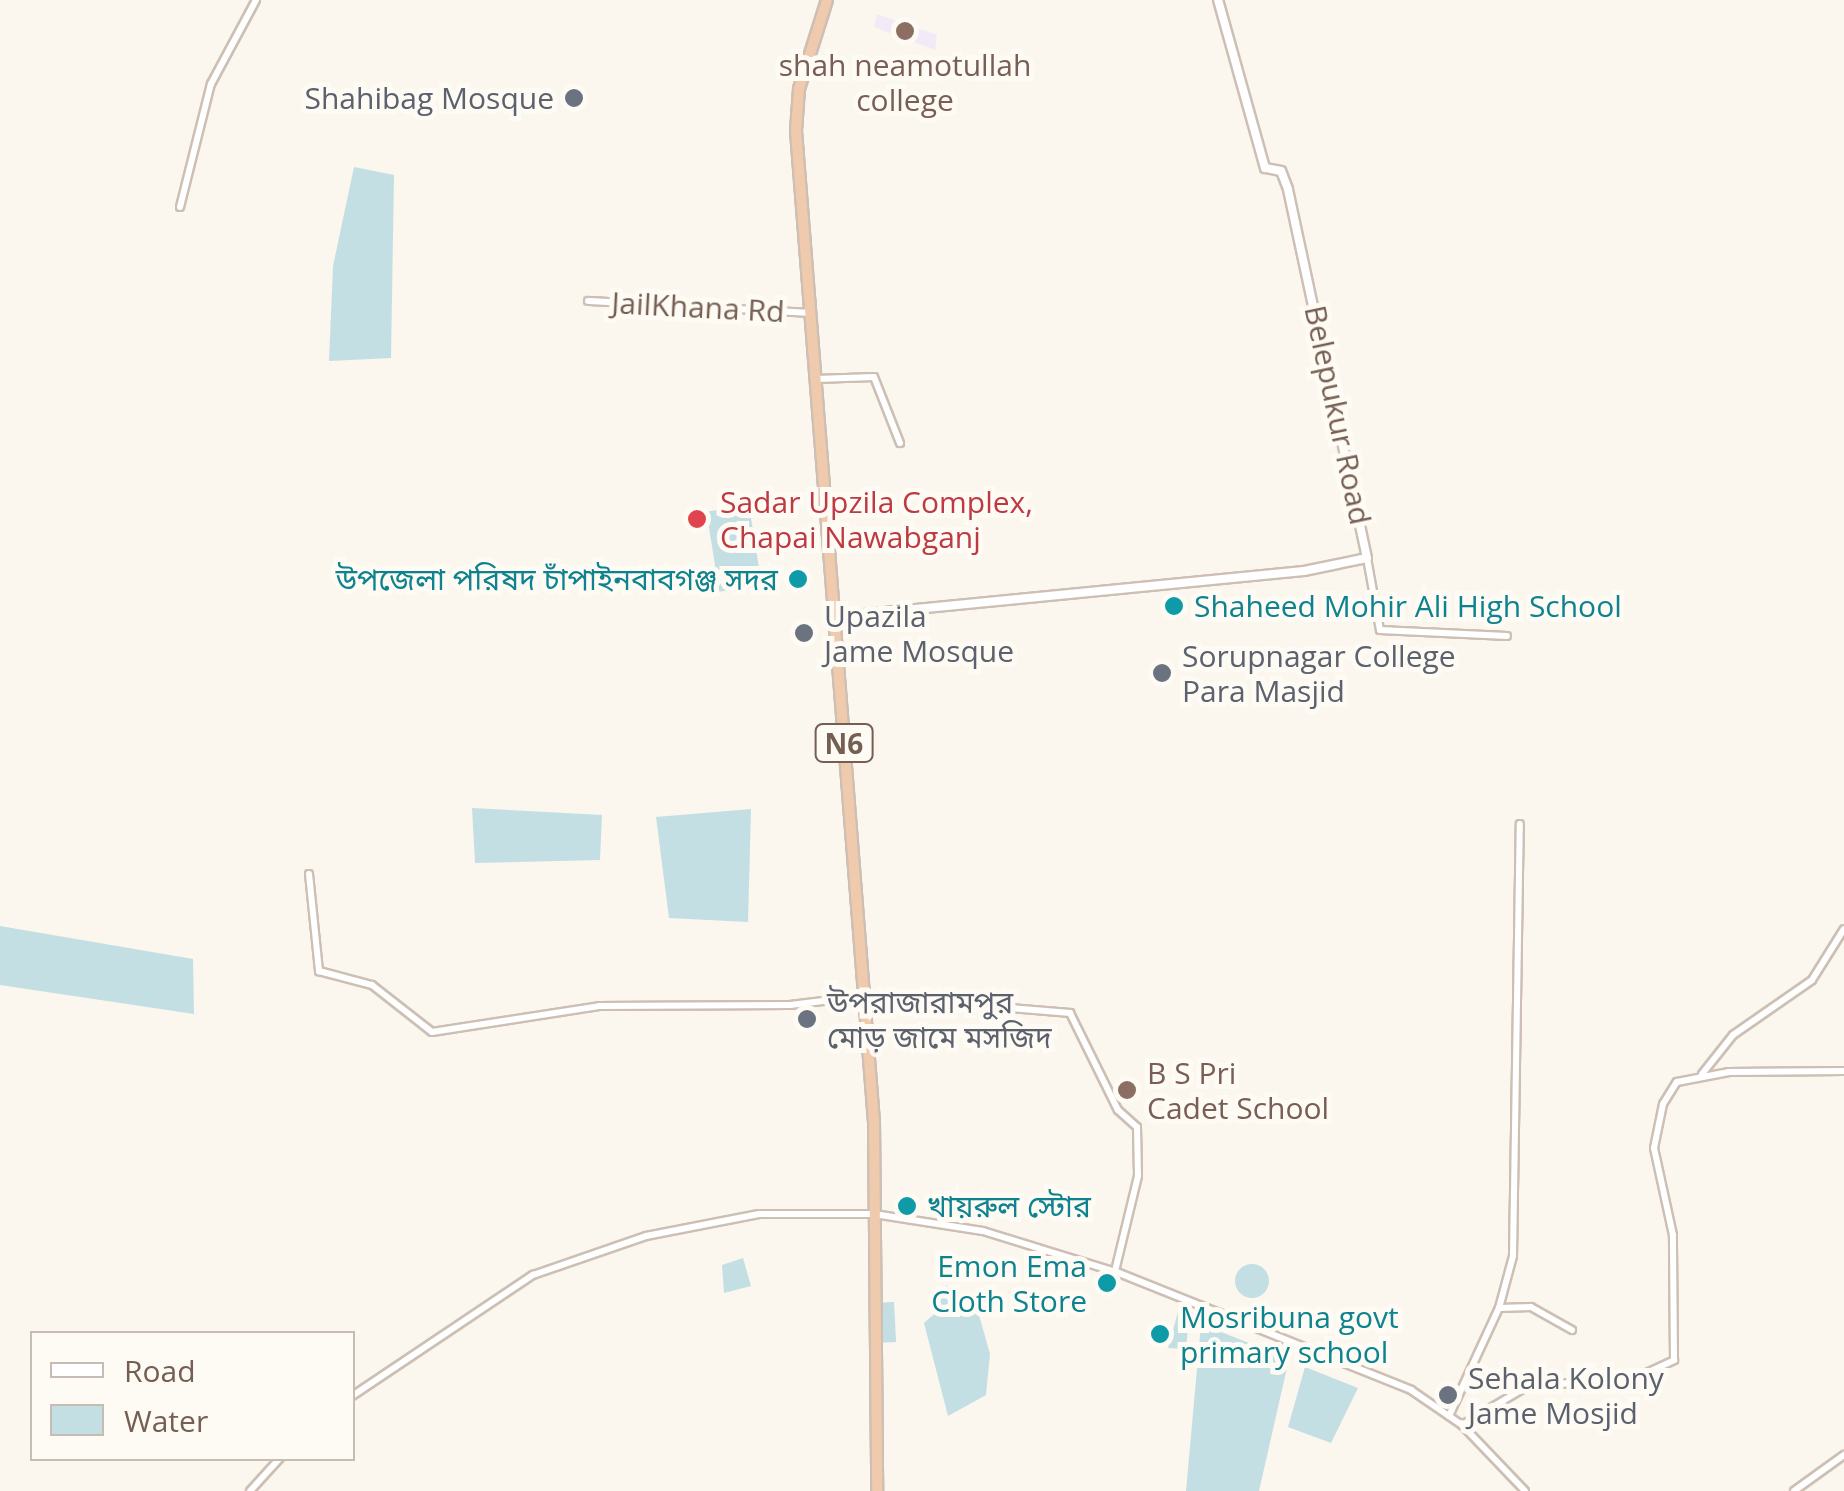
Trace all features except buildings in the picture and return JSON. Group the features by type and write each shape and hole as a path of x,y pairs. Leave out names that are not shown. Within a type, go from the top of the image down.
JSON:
{"highway":[{"name":"N6","path":"826,0 799,89 797,116 864,996 874,1214 878,1491"}],"street":[{"path":"180,207 212,84 256,0"},
{"name":"Belepukur Road","path":"834,617 1304,571 1367,558 1288,189 1282,171 1265,168 1218,0"},
{"name":"JailKhana Rd","path":"588,301 809,313"},
{"path":"816,379 874,378 900,443"},
{"path":"1367,558 1380,630 1506,636"},
{"path":"1449,1416 1499,1308 1517,1222 1520,824"},
{"path":"309,874 318,971 372,985 432,1032 599,1006 790,1005 864,996 1070,1013 1118,1110 1138,1126 1138,1176 1115,1271"},
{"path":"1702,1074 1733,1035 1812,980 1844,929"},
{"path":"1462,1425 1526,1387 1638,1377 1674,1360 1672,1235 1654,1148 1663,1104 1678,1082 1702,1074 1844,1071"},
{"path":"355,1394 533,1275 646,1236 759,1214 874,1214 983,1231 1115,1271 1411,1390 1462,1425 1525,1491"},
{"path":"1499,1308 1532,1307 1572,1330"},
{"path":"1794,1491 1844,1456"},
{"path":"250,1491 277,1461"}],"shaded area":[{"name":"shah neamotullah college","path":"877,14 937,35 935,50 874,27"}],"water":[{"path":"354,167 394,175 391,358 329,361 333,266"},
{"path":"749,505 762,585 719,592 707,512"},
{"path":"472,808 602,815 600,860 475,863"},
{"path":"751,809 748,922 669,918 656,817"},
{"path":"0,926 193,959 194,1014 0,985"},
{"path":"743,1258 751,1286 724,1293 722,1265"},
{"path":"1252,1264 1264,1269 1269,1281 1264,1293 1252,1298 1240,1293 1235,1281 1240,1269"},
{"path":"949,1285 951,1304 977,1308 990,1354 986,1395 948,1416 924,1323 940,1309 935,1289"},
{"path":"894,1302 896,1342 881,1343 879,1303"},
{"path":"1178,1312 1189,1317 1186,1349 1168,1348"},
{"path":"1201,1324 1289,1359 1259,1491 1186,1491"},
{"path":"1305,1367 1358,1388 1331,1443 1288,1427"}],"place":[{"name":"shah neamotullah college","path":"905,31"},
{"name":"Shahibag Mosque","path":"574,98"},
{"name":"Sadar Upzila Complex, Chapai Nawabganj","path":"697,519"},
{"name":"উপজেলা পরিষদ চাঁপাইনবাবগঞ্জ সদর","path":"798,579"},
{"name":"Shaheed Mohir Ali High School","path":"1174,606"},
{"name":"Upazila Jame Mosque","path":"804,633"},
{"name":"Sorupnagar College Para Masjid","path":"1162,673"},
{"name":"উপরাজারামপুর মোড় জামে মসজিদ","path":"807,1019"},
{"name":"B S Pri Cadet School","path":"1127,1090"},
{"name":"খায়রুল স্টোর","path":"907,1206"},
{"name":"Emon Ema Cloth Store","path":"1107,1283"},
{"name":"Mosribuna govt primary school","path":"1160,1334"},
{"name":"Sehala Kolony Jame Mosjid","path":"1448,1395"}]}
